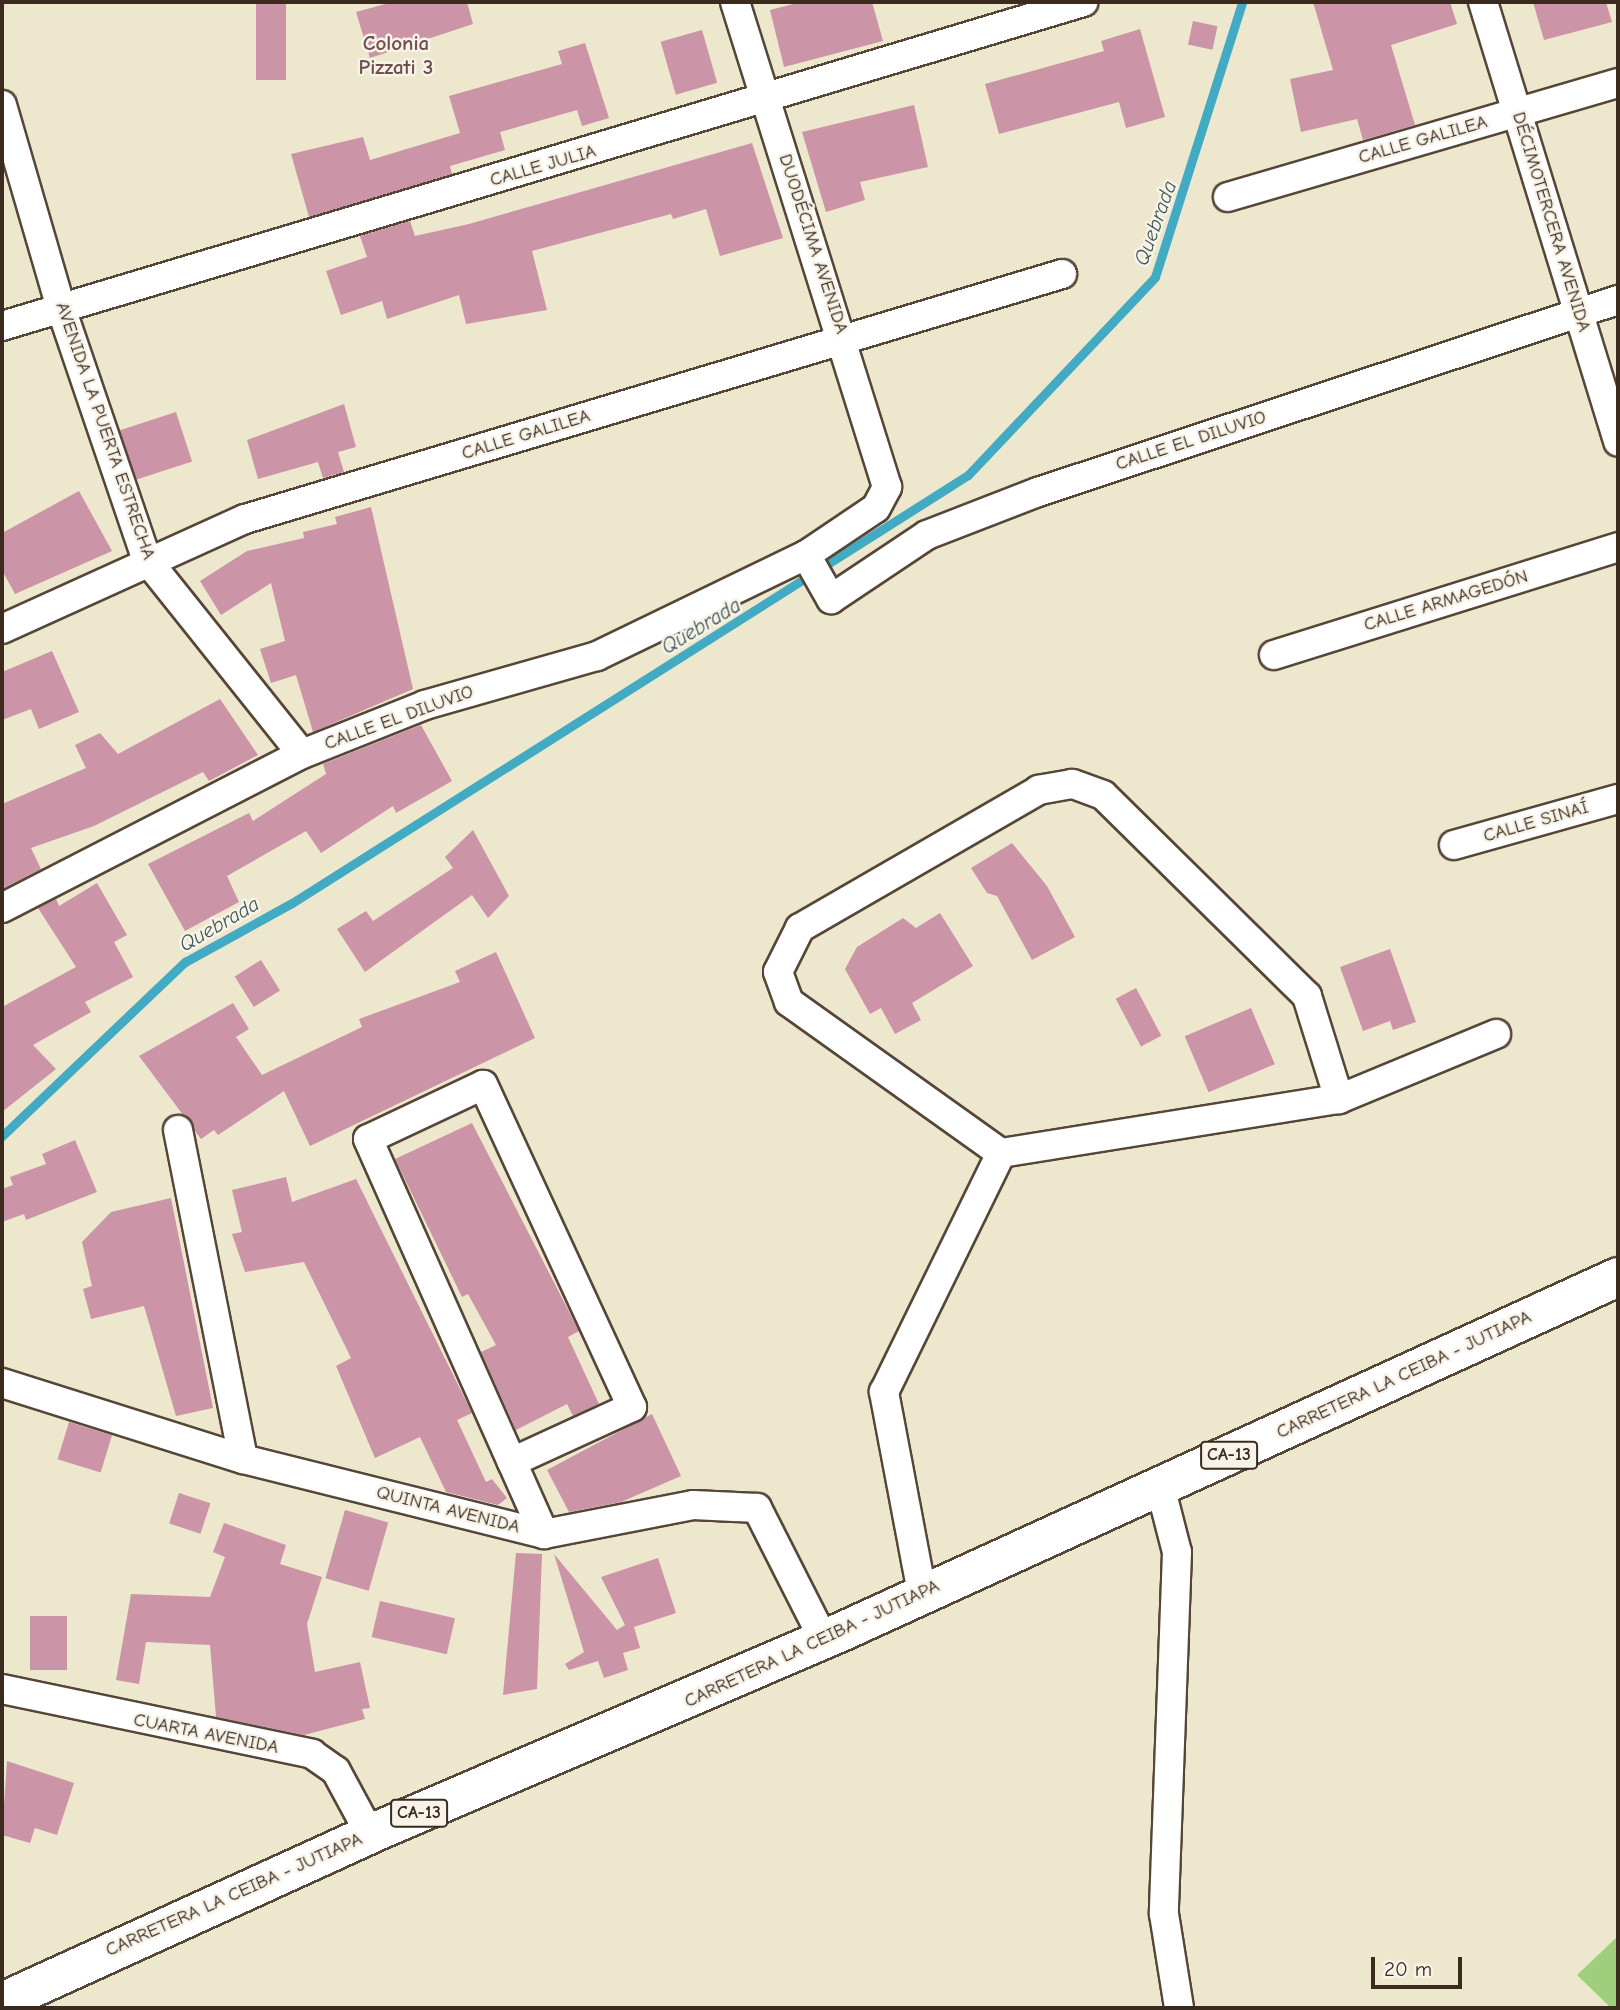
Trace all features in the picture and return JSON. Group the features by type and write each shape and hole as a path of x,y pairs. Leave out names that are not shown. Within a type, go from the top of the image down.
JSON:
{"main road":[{"name":"CARRETERA LA CEIBA - JUTIAPA","path":"3,1999 370,1834 824,1640 1618,1277"}],"street":[{"name":"DUODÉCIMA AVENIDA","path":"735,2 844,340 887,487"},
{"name":"CALLE JULIA","path":"2,326 767,100 1083,2"},
{"name":"DÉCIMOTERCERA AVENIDA","path":"1483,2 1618,442"},
{"name":"CALLE GALILEA","path":"1228,197 1618,83"},
{"name":"AVENIDA LA PUERTA ESTRECHA","path":"2,105 61,308 147,560 302,754"},
{"name":"CALLE GALILEA","path":"2,629 147,560 245,519 1062,274"},
{"name":"CALLE EL DILUVIO","path":"808,560 823,596 831,599 927,535 1038,492 1618,300"},
{"name":"CALLE EL DILUVIO","path":"2,908 302,754 425,705 597,656 808,560 861,521 887,487"},
{"name":"CALLE ARMAGEDÓN","path":"1274,655 1618,547"},
{"path":"1339,1099 1307,996 1103,795 1072,784 1039,790 800,928 778,972 789,1002 1001,1153 1339,1099 1496,1034"},
{"name":"CALLE SINAÍ","path":"1454,845 1618,799"},
{"path":"512,1462 632,1407 483,1085 368,1139 544,1534"},
{"path":"178,1130 243,1459"},
{"path":"922,1593 884,1392 1001,1153"},
{"name":"QUINTA AVENIDA","path":"2,1382 243,1459 544,1534 693,1505 757,1508 824,1640"},
{"path":"1160,1486 1177,1552 1164,1914 1179,2008"},
{"name":"CUARTA AVENIDA","path":"2,1689 312,1754 336,1771 370,1834"}],"green space":[{"path":"1618,1936 1618,2008 1611,2008 1577,1975"}],"building":[{"path":"256,2 286,2 286,80 256,80"},
{"path":"393,2 467,2 473,24 370,58 356,12"},
{"path":"801,2 872,2 883,41 784,67 770,10"},
{"path":"1313,2 1450,2 1457,24 1391,45 1415,125 1363,140 1357,119 1301,132 1290,79 1333,70"},
{"path":"1533,2 1606,2 1612,22 1544,40"},
{"path":"1193,21 1217,26 1212,50 1188,44"},
{"path":"1140,29 1165,117 1126,128 1119,102 999,134 985,84 1104,51 1101,41"},
{"path":"702,30 717,83 676,95 661,42"},
{"path":"585,43 609,118 582,126 577,110 500,132 505,150 450,166 452,174 309,217 291,154 363,137 370,160 460,133 449,96 562,64 558,51"},
{"path":"914,105 928,167 860,182 865,200 826,212 802,132"},
{"path":"752,143 783,238 720,256 706,209 673,219 671,214 532,251 547,310 466,324 459,295 387,319 382,301 341,315 326,271 367,257 360,236 410,221 415,236 469,224"},
{"path":"344,404 356,447 338,452 344,472 323,478 318,462 258,479 247,440"},
{"path":"176,412 192,461 136,480 120,430"},
{"path":"79,491 112,551 15,594 2,570 2,533"},
{"path":"371,507 413,689 313,732 296,675 271,683 260,649 285,641 271,583 221,615 200,581 247,551 304,538 303,532 337,524 335,517"},
{"path":"52,651 79,712 39,729 31,709 2,720 2,672"},
{"path":"220,699 258,755 209,781 203,772 94,826 31,848 41,869 2,889 2,804 86,768 75,745 100,733 118,754"},
{"path":"421,725 452,781 396,813 393,806 321,853 306,831 227,876 239,902 185,931 148,864 249,813 253,821 326,774 323,764"},
{"path":"473,830 509,896 488,918 472,895 365,972 337,929 366,911 373,921 453,868 445,857"},
{"path":"1012,843 1047,886 1075,937 1032,960 997,896 987,893 971,868"},
{"path":"97,883 127,935 114,942 133,977 85,1002 91,1012 33,1045 56,1069 2,1112 2,1007 76,967 38,908 56,899 59,906"},
{"path":"940,913 973,966 912,1003 921,1020 895,1034 881,1008 870,1014 845,969 857,947 903,918 916,928"},
{"path":"1390,949 1416,1022 1393,1030 1390,1021 1363,1031 1340,967"},
{"path":"496,952 535,1038 310,1146 284,1091 218,1135 214,1130 201,1139 139,1056 233,1003 249,1029 236,1037 262,1075 362,1027 359,1019 460,982 455,971"},
{"path":"261,960 280,991 254,1007 235,976"},
{"path":"1136,988 1161,1036 1141,1046 1116,999"},
{"path":"1251,1008 1275,1064 1209,1092 1185,1036"},
{"path":"472,1123 579,1331 568,1337 599,1404 573,1416 567,1404 516,1430 481,1352 496,1345 468,1294 462,1297 395,1159"},
{"path":"75,1140 97,1192 26,1220 24,1214 2,1222 2,1189 13,1185 10,1177 46,1164 42,1154"},
{"path":"286,1177 292,1202 356,1179 472,1413 457,1420 486,1482 492,1479 507,1498 498,1505 446,1492 420,1437 375,1458 336,1366 351,1358 304,1262 245,1272 232,1234 242,1232 232,1190"},
{"path":"171,1198 213,1408 176,1416 144,1306 91,1319 83,1289 92,1286 82,1242 111,1212"},
{"path":"652,1414 681,1476 621,1502 569,1512 547,1470"},
{"path":"69,1422 112,1435 101,1472 58,1459"},
{"path":"179,1493 210,1503 200,1534 169,1523"},
{"path":"345,1510 388,1522 369,1591 325,1578"},
{"path":"224,1523 286,1545 280,1564 322,1577 307,1624 315,1672 360,1662 370,1708 362,1709 365,1719 304,1735 216,1717 210,1645 146,1642 139,1684 116,1680 131,1594 210,1597 225,1557 213,1552"},
{"path":"516,1553 542,1554 537,1689 503,1695"},
{"path":"554,1554 617,1630 625,1625 601,1577 658,1558 676,1613 634,1627 640,1648 623,1653 628,1670 604,1678 598,1661 569,1670 565,1664 584,1652"},
{"path":"380,1601 455,1618 447,1654 372,1637"},
{"path":"30,1616 67,1616 67,1670 30,1670"},
{"path":"7,1761 74,1783 57,1835 35,1828 30,1843 2,1835"}],"waterway":[{"name":"Quebrada","path":"2,1136 185,962 292,903 968,475 1155,277 1242,2"}],"district":[{"name":"Colonia Pizzati 3","path":"396,55"}]}
